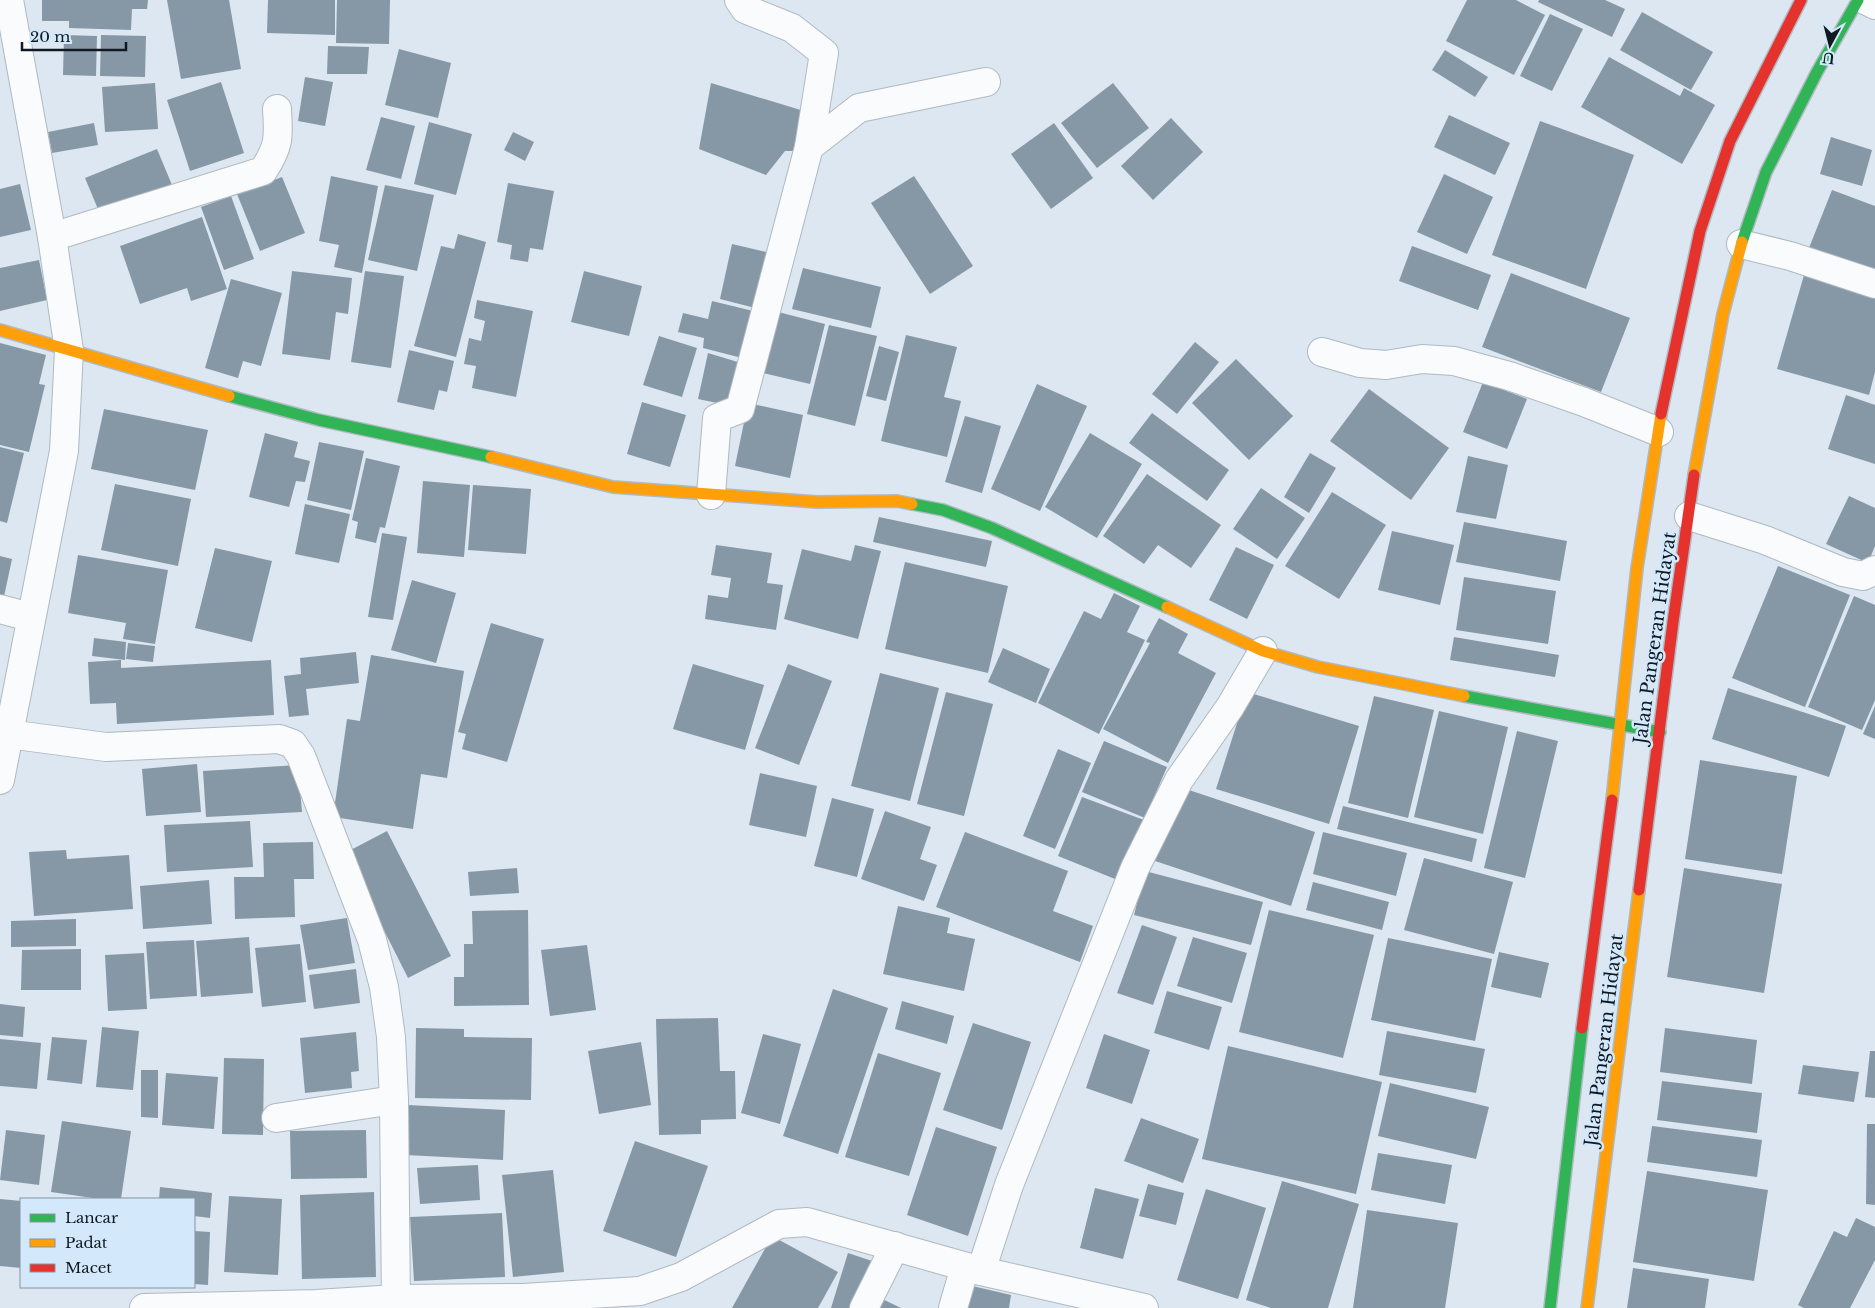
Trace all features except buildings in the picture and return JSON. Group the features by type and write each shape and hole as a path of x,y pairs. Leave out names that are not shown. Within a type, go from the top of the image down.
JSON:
{"main road":[{"name":"Jalan Pangeran Hidayat","path":"1550,1308 1578,1060 1602,886 1637,568 1665,390 1700,231 1730,141 1801,0"},
{"name":"Jalan Pangeran Hidayat","path":"1587,1308 1689,516 1700,436 1723,314 1741,244 1766,172 1817,72 1858,0"},
{"path":"0,330 319,420 453,448 613,487 817,502 897,501 943,510 992,528 1263,651 1318,667 1408,686 1660,732"}],"street":[{"path":"0,780 30,617 64,452 69,350 52,237 9,0"},
{"path":"711,494 717,418 740,409 809,147 824,53 792,28 745,9 739,0"},
{"path":"1865,0 1875,5"},
{"path":"809,147 859,108 986,82"},
{"path":"52,237 263,172 272,158 279,138 277,109"},
{"path":"1741,244 1790,256 1875,284"},
{"path":"1322,352 1360,363 1386,365 1422,359 1454,361 1509,376 1584,402 1659,432"},
{"path":"1689,516 1765,540 1843,572 1863,576 1875,570"},
{"path":"0,609 30,617"},
{"path":"953,1308 973,1269 1009,1185 1135,868 1179,780 1230,707 1263,651"},
{"path":"8,734 106,747 149,746 253,738 279,738 293,744 301,756 372,940 384,987 391,1037 394,1100 397,1303"},
{"path":"276,1118 394,1100"},
{"path":"144,1308 397,1303 640,1291 682,1277 779,1224 807,1222 973,1269 1144,1308"},
{"path":"864,1308 895,1246"}],"traffic: fast":[{"path":"1742,242 1766,172 1817,72 1858,0"},
{"path":"229,396 319,420 491,457"},
{"path":"912,504 943,510 992,528 1167,607"},
{"path":"1464,696 1660,732"},
{"path":"1550,1308 1582,1028"}],"traffic: slow":[{"path":"1694,475 1723,314 1742,242"},
{"path":"0,330 229,396"},
{"path":"1612,800 1637,568 1661,414"},
{"path":"491,457 613,487 817,502 897,501 912,504"},
{"path":"1167,607 1263,651 1318,667 1464,696"},
{"path":"1587,1308 1639,890"}],"traffic: jam":[{"path":"1661,414 1700,231 1730,141 1801,0"},
{"path":"1639,890 1673,622 1694,475"},
{"path":"1582,1028 1612,800"}]}
